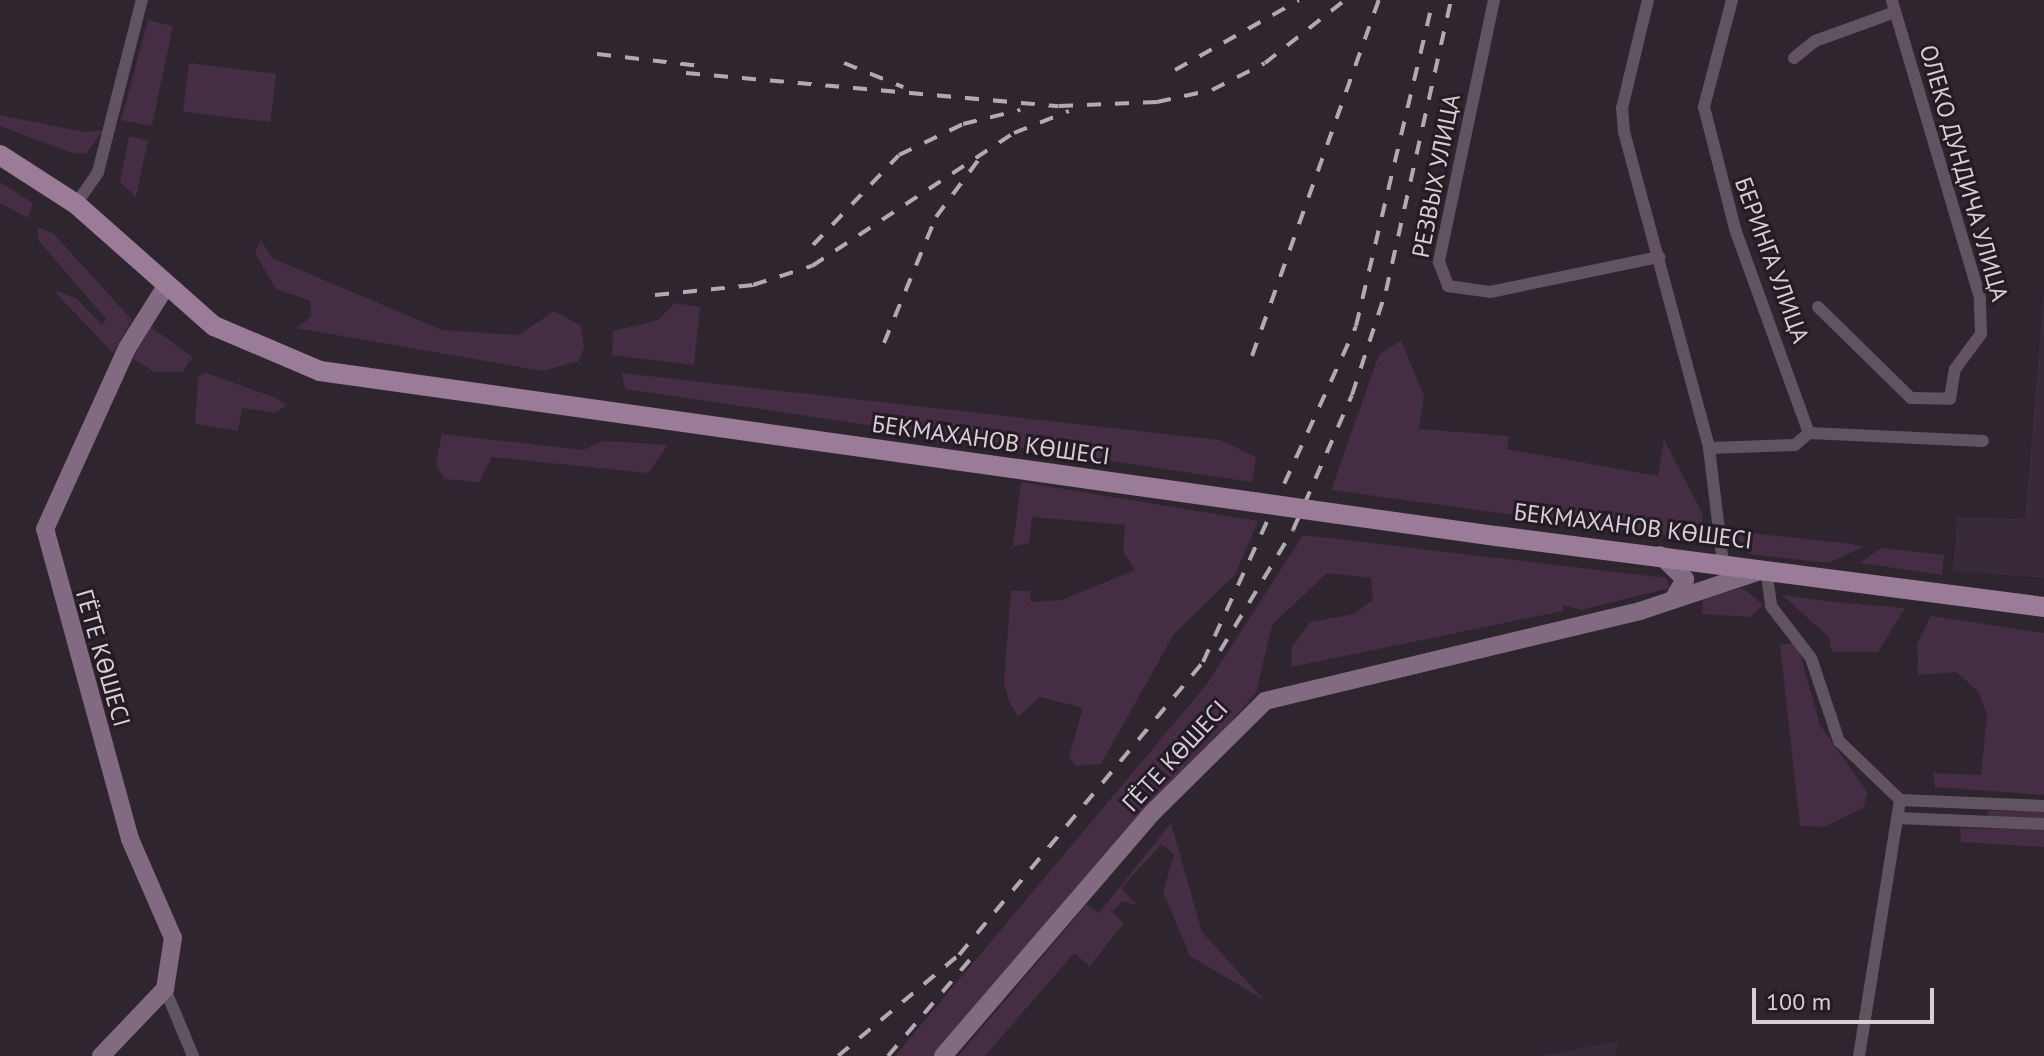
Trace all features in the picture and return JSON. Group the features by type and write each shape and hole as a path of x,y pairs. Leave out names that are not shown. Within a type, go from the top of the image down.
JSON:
{"main road":[{"name":"БЕКМАХАНОВ КӨШЕСІ","path":"0,155 76,204 166,286 239,342 320,371 1496,536 2044,607"},
{"name":"ГЁТЕ КӨШЕСІ","path":"165,989 173,938 130,839 45,540 127,348 166,286"},
{"path":"1660,555 1685,579 1672,601"},
{"name":"ГЁТЕ КӨШЕСІ","path":"943,1056 1252,709 1298,690 1672,601 1766,569"},
{"path":"101,1056 165,989"}],"street":[{"path":"76,204 98,172 142,0"},
{"name":"РЕЗВЫХ УЛИЦА","path":"1494,0 1439,262 1448,286 1490,292 1659,257"},
{"path":"1648,0 1622,108 1709,448 1723,563"},
{"name":"БЕРИНГА УЛИЦА","path":"1732,0 1704,107 1735,229 1809,433"},
{"path":"1794,58 1815,41 1893,6"},
{"name":"ОЛЕКО ДУНДИЧА УЛИЦА","path":"1818,307 1903,394 1950,399 1955,369 1984,319 1893,6"},
{"path":"1709,448 1795,445 1809,433 1983,441"},
{"path":"1766,569 1771,606 1811,658 1839,741 1900,800 2044,806"},
{"path":"1859,1056 1900,800"},
{"path":"1898,818 2044,824"},
{"path":"165,989 193,1056"}],"shaded area":[{"path":"148,20 173,26 152,126 121,120"},
{"path":"189,63 276,74 270,122 183,112"},
{"path":"0,115 84,132 103,130 86,154 72,153 0,126"},
{"path":"129,136 148,141 136,197 120,182"},
{"path":"0,182 33,203 28,218 0,203"},
{"path":"37,227 53,233 132,320 113,353 53,290 76,298 102,325 106,319 39,241"},
{"path":"261,240 272,258 442,330 519,335 554,311 581,326 584,347 579,361 543,371 296,328 311,317 311,301 276,289 255,253"},
{"path":"2044,290 2044,578 1953,571 1957,517 2025,519"},
{"path":"675,303 700,307 694,365 612,355 613,331 658,320"},
{"path":"145,323 193,357 182,372 155,372 128,356"},
{"path":"1401,340 1424,396 1419,429 1509,436 1507,449 1658,476 1664,439 1702,513 1702,531 1685,538 1331,490 1379,355"},
{"path":"206,373 274,397 287,405 275,413 242,408 238,431 195,424 198,377"},
{"path":"622,373 1220,440 1256,457 1252,482 625,389"},
{"path":"442,434 583,450 604,441 668,445 648,473 492,457 479,482 444,479 436,464"},
{"path":"1021,482 1258,521 1235,575 1174,634 1101,764 1076,766 1069,757 1083,708 1040,697 1018,717 1009,701 1004,683 1011,591 1030,591 1031,602 1061,600 1135,570 1123,551 1125,525 1032,517 1029,543 1013,546"},
{"path":"1732,531 1863,547 1828,563 1750,554"},
{"path":"1303,535 1666,578 1670,588 1581,610 1563,605 1563,611 1291,667 1292,647 1310,622 1354,614 1373,600 1371,578 1327,573 1272,625 1256,693 937,1056 895,1056 1207,684"},
{"path":"1881,548 1944,555 1942,575 1860,563"},
{"path":"1743,588 1763,605 1750,617 1702,614 1703,597"},
{"path":"1782,595 1905,608 1878,652 1832,652 1829,637"},
{"path":"1931,616 2044,633 2044,795 1935,787 1933,773 1981,775 1987,715 1978,691 1956,672 1918,675 1917,644"},
{"path":"1797,643 1820,725 1868,793 1863,808 1824,827 1800,826 1780,644"},
{"path":"1988,811 2044,811 2044,820 1988,820"},
{"path":"1171,823 1202,932 1264,1000 1190,956 1163,892 1174,855 1162,844 1121,888 1137,905 1122,901 1112,912 1124,923 1090,966 1074,953 985,1056 958,1056 1087,904 1099,913"},
{"path":"1960,828 2044,830 2044,847 1961,842"},
{"path":"1618,1041 1615,1056 1541,1056"}],"railway":[{"path":"1175,70 1299,0"},
{"path":"686,73 1059,106 1157,102 1212,90 1265,63 1345,0"},
{"path":"1252,356 1379,0"},
{"path":"838,1056 959,955 1203,662 1356,326 1433,0"},
{"path":"1220,651 1293,530 1352,395 1386,291 1451,0"},
{"path":"597,54 700,66"},
{"path":"844,63 903,87"},
{"path":"813,245 899,155 963,124 1020,110"},
{"path":"1014,133 1069,111"},
{"path":"655,295 753,285 812,266 1021,128"},
{"path":"884,343 936,217 979,159"},
{"path":"888,1056 979,949"}]}
